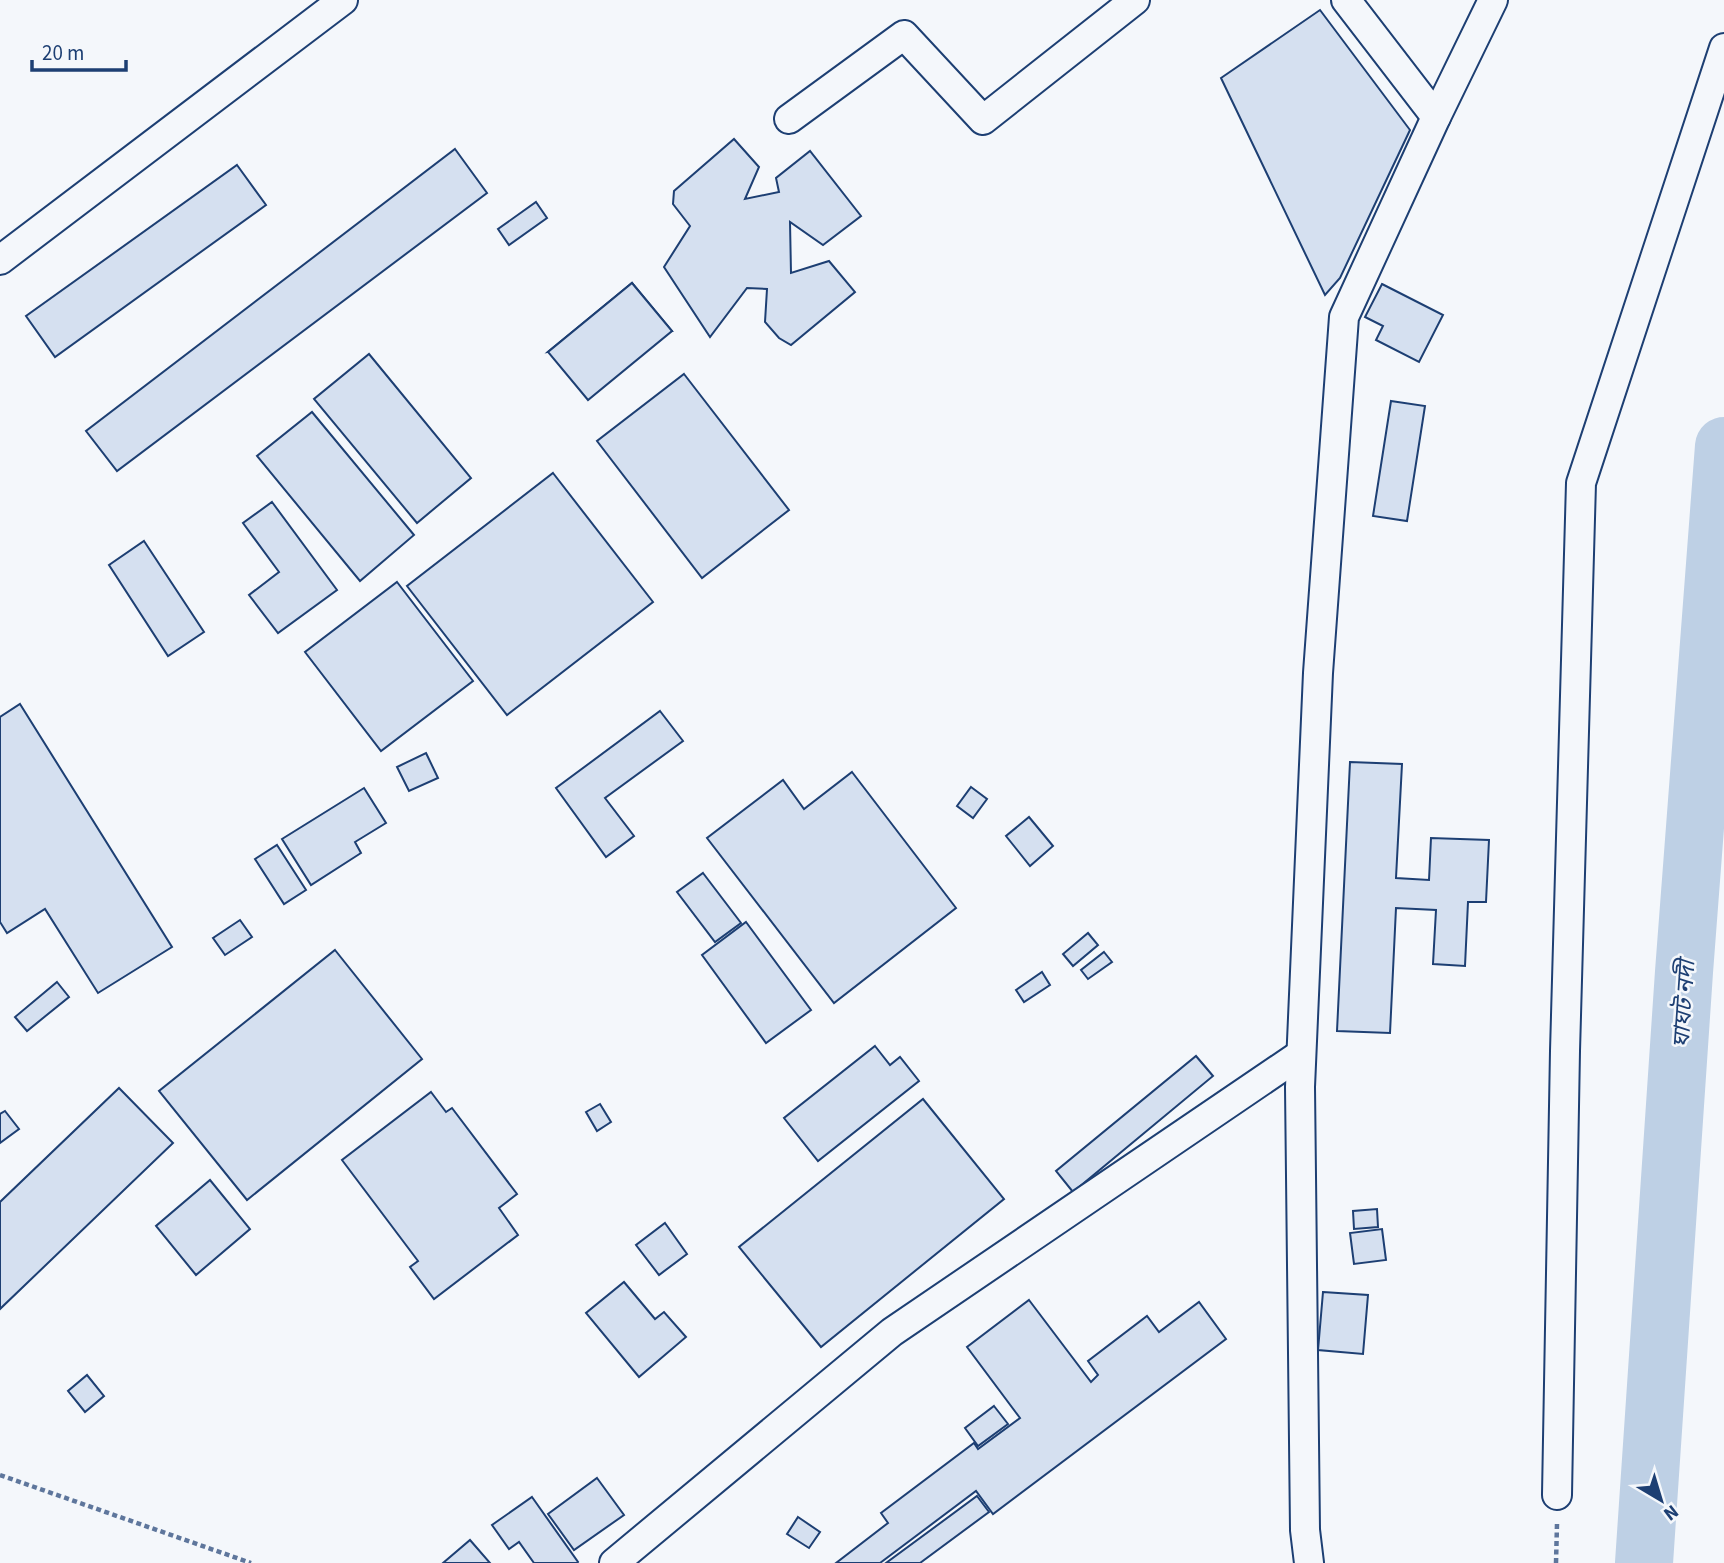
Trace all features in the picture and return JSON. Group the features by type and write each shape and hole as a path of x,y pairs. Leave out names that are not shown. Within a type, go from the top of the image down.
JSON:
{"street":[{"path":"0,260 344,0"},
{"path":"789,119 904,35 983,120 1135,0"},
{"path":"1346,0 1436,117"},
{"path":"1309,1563 1305,1530 1301,1054 1318,673 1344,317 1493,0"},
{"path":"1557,1495 1564,1065 1581,484 1724,48"},
{"path":"614,1563 892,1332 1301,1054"}],"path":[{"path":"0,1475 251,1563"},
{"path":"1556,1563 1557,1495"}],"building":[{"path":"1320,10 1410,130 1340,278 1325,295 1221,78"},
{"path":"734,139 759,167 745,199 779,192 776,178 810,151 861,216 823,245 790,222 791,273 829,261 855,292 791,345 779,338 765,322 767,289 747,288 710,337 664,267 690,226 673,204 674,191"},
{"path":"455,149 487,193 117,471 86,431"},
{"path":"237,165 266,205 55,357 26,316"},
{"path":"536,202 547,218 509,245 498,229"},
{"path":"632,283 672,331 548,352"},
{"path":"632,283 672,331 588,400 548,352"},
{"path":"1382,284 1443,315 1419,362 1376,340 1383,326 1365,317"},
{"path":"369,354 471,478 417,523 314,399"},
{"path":"684,374 789,510 702,578 597,441"},
{"path":"1391,401 1425,406 1407,521 1373,516"},
{"path":"312,412 414,535 360,581 257,456"},
{"path":"553,473 653,602 507,715 407,586"},
{"path":"272,502 337,590 278,633 249,595 279,572 243,523"},
{"path":"144,541 204,632 168,656 109,565"},
{"path":"397,582 473,681 381,751 305,652"},
{"path":"20,704 172,947 98,993 45,909 7,933 0,922 0,717"},
{"path":"660,711 683,741 605,798 634,836 606,857 556,788"},
{"path":"426,753 438,778 409,791 397,767"},
{"path":"1350,762 1402,764 1396,878 1429,880 1431,838 1489,840 1486,902 1468,902 1465,966 1433,964 1436,910 1396,908 1390,1033 1337,1031"},
{"path":"852,772 956,908 834,1003 707,838 783,780 804,809"},
{"path":"971,787 987,799 973,818 957,806"},
{"path":"364,788 386,823 355,842 361,853 311,885 282,839"},
{"path":"1029,817 1053,846 1030,866 1006,836"},
{"path":"277,845 306,890 284,904 255,859"},
{"path":"703,873 741,923 715,942 677,892"},
{"path":"240,920 252,937 225,955 213,938"},
{"path":"746,922 811,1010 766,1043 702,955"},
{"path":"1088,933 1098,945 1073,966 1063,954"},
{"path":"335,950 422,1059 247,1200 159,1091"},
{"path":"1104,952 1112,962 1088,979 1081,970"},
{"path":"1042,972 1050,985 1024,1002 1016,990"},
{"path":"57,982 69,997 27,1031 15,1017"},
{"path":"875,1046 890,1065 900,1057 919,1081 818,1161 784,1118"},
{"path":"1196,1056 1213,1076 1073,1192 1056,1171"},
{"path":"119,1088 173,1143 0,1309 0,1202"},
{"path":"431,1092 446,1112 452,1108 517,1194 499,1208 518,1235 434,1299 410,1267 418,1261 342,1160"},
{"path":"923,1099 1004,1199 821,1347 739,1247"},
{"path":"600,1104 611,1122 597,1131 586,1112"},
{"path":"5,1111 19,1129 0,1143 0,1114"},
{"path":"210,1180 250,1229 196,1275 156,1226"},
{"path":"1377,1209 1378,1227 1354,1229 1353,1211"},
{"path":"665,1223 687,1254 659,1275 636,1245"},
{"path":"1382,1229 1386,1260 1354,1264 1350,1233"},
{"path":"624,1282 655,1319 664,1312 686,1337 639,1377 586,1313"},
{"path":"1323,1292 1368,1295 1363,1354 1318,1350"},
{"path":"1029,1300 1091,1382 1098,1375 1088,1361 1147,1316 1159,1332 1199,1302 1226,1339 993,1514 976,1491 880,1563 836,1563 888,1523 881,1513 974,1443 978,1449 1020,1418 967,1347"},
{"path":"87,1375 104,1396 85,1412 68,1391"},
{"path":"994,1406 1008,1424 978,1446 965,1428"},
{"path":"597,1478 624,1515 574,1550 548,1514"},
{"path":"977,1496 989,1512 920,1563 886,1563"},
{"path":"532,1497 577,1563 534,1563 519,1542 509,1549 492,1525"},
{"path":"798,1517 820,1532 809,1548 787,1534"},
{"path":"470,1540 490,1563 443,1563"}],"waterway":[{"name":"ঘাঘট নদী","path":"1644,1563 1684,972 1724,446"}]}
